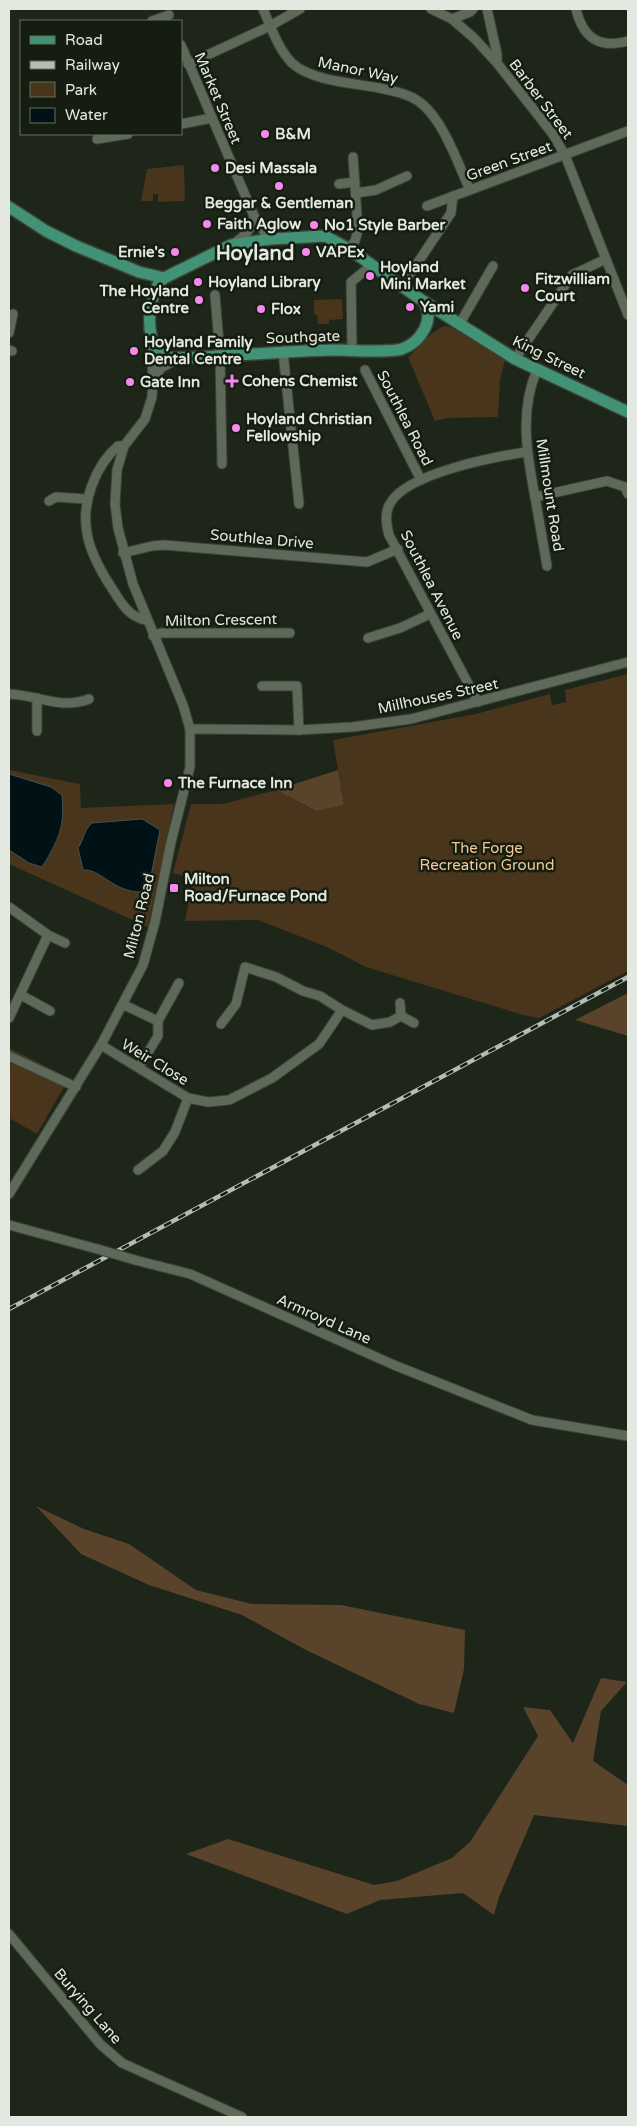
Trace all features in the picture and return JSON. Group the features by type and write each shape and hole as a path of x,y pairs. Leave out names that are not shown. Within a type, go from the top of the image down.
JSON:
{"main road":[{"path":"9,207 55,236 140,272 164,278"},
{"name":"King Street","path":"164,278 231,245 319,235 335,240 423,302 446,314 459,325 515,359 628,411"},
{"path":"140,272 149,287 152,299"},
{"path":"152,299 156,286 164,278"},
{"name":"Milton Road","path":"151,338 152,299"},
{"path":"423,302 429,312 426,327"},
{"name":"King Street","path":"426,327 441,321 459,325"},
{"name":"Southgate","path":"151,338 161,354 180,358 283,352 401,349 419,336 426,327"}],"street":[{"name":"Manor Way","path":"263,9 285,54 301,69 314,76 396,92 420,102 430,111 438,123 470,190"},
{"path":"188,64 270,26 300,9"},
{"name":"Barber Street","path":"431,9 452,19 474,38 497,62 552,133 565,155 628,315"},
{"path":"452,19 473,9"},
{"path":"488,9 497,62"},
{"path":"576,9 585,32 599,43 615,45 628,41"},
{"path":"155,20 169,15"},
{"name":"Market Street","path":"182,50 254,216 271,239"},
{"path":"182,124 212,118"},
{"name":"Green Street","path":"428,206 628,131"},
{"path":"97,140 123,135"},
{"path":"349,249 355,241 358,230 353,157"},
{"path":"356,193 376,190 407,176"},
{"path":"339,184 355,182"},
{"path":"402,286 451,213 453,196"},
{"path":"231,245 245,235 253,224 254,216"},
{"path":"515,359 572,275 606,259"},
{"path":"352,350 351,282 372,265"},
{"path":"459,325 493,266"},
{"path":"215,295 220,356 222,464"},
{"path":"9,333 13,314"},
{"name":"Milton Road","path":"9,1194 101,1046 124,1005 143,965 155,922 171,842 190,767 190,729 183,705 146,620 124,553 118,528 115,492 117,470 124,446 145,419 152,397 151,338"},
{"path":"283,352 299,504"},
{"path":"153,380 161,368 180,358"},
{"name":"Southlea Road","path":"365,370 421,480"},
{"name":"Millmount Road","path":"537,370 529,390 526,452 547,566"},
{"name":"Milton Road","path":"124,446 118,446 101,465 86,500 85,523 89,547 100,570 129,612 140,619 146,620"},
{"name":"Southlea Avenue","path":"478,702 390,535 386,522 387,510 397,494 421,480 486,459 526,452"},
{"path":"535,497 607,481 625,487 628,494"},
{"path":"49,501 56,497 86,500"},
{"name":"Southlea Drive","path":"124,553 164,545 367,562 398,549"},
{"path":"368,638 400,628 430,614"},
{"name":"Milton Crescent","path":"153,636 161,633 290,633"},
{"name":"Millhouses Street","path":"190,729 299,730 352,727 411,719 628,662"},
{"path":"262,686 297,686 299,730"},
{"path":"9,694 75,704 89,699"},
{"path":"37,698 37,731"},
{"path":"9,908 48,935 65,943"},
{"path":"9,1018 12,1005 21,995 48,935"},
{"path":"221,1024 236,1004 245,967 276,977 303,991 320,996 342,1010 372,1024 390,1022 401,1016"},
{"path":"139,1067 158,1036 158,1021 180,983"},
{"path":"21,995 50,1011"},
{"path":"400,1003 401,1016"},
{"path":"124,1005 158,1021"},
{"name":"Weir Close","path":"101,1046 188,1098 208,1102 229,1100 272,1078 319,1044 342,1010"},
{"path":"401,1016 414,1023"},
{"path":"9,1056 76,1087"},
{"path":"138,1170 163,1151 175,1132 188,1098"},
{"name":"Armroyd Lane","path":"9,1224 190,1274 394,1365 532,1420 628,1436"},
{"name":"Burying Lane","path":"9,1934 100,2044 122,2063 242,2117"}],"green space":[{"path":"184,165 185,201 158,202 158,194 153,194 153,201 141,201 147,169"},
{"path":"342,299 343,319 329,320 329,324 318,324 317,315 314,315 314,300"},
{"path":"444,326 459,330 505,360 500,380 498,417 448,418 435,421 408,357 429,336"},
{"name":"The Forge Recreation Ground","path":"628,674 628,971 539,1018 523,1015 366,967 327,947 258,920 185,921 193,878 173,873 191,804 223,804 276,790 315,811 344,805 333,740 476,714 550,694 552,705 566,702 565,690"},
{"path":"9,770 80,784 81,808 174,804 148,927 9,864"},
{"path":"9,1048 69,1078 37,1134 9,1118"}],"shaded area":[{"path":"338,770 344,805 316,811 276,790"},
{"path":"628,993 628,1036 575,1020"},
{"path":"36,1506 84,1529 129,1544 196,1590 252,1604 341,1605 465,1630 464,1669 454,1713 419,1704 304,1649 242,1615 149,1585 81,1554"},
{"path":"601,1678 627,1682 601,1711 593,1761 628,1785 628,1826 534,1815 499,1897 494,1915 463,1893 380,1900 347,1914 186,1854 228,1839 374,1885 397,1881 452,1858 470,1842 538,1736 523,1707 550,1710 573,1743"}],"water":[{"path":"9,774 51,787 62,795 63,816 60,832 53,849 42,867 29,863 9,850"},
{"path":"142,819 160,830 148,891 137,892 127,890 97,873 83,870 78,848 92,823"}],"railway":[{"path":"9,1309 628,977"}],"place":[{"name":"B&M","path":"265,134"},
{"name":"Desi Massala","path":"215,168"},
{"name":"Beggar & Gentleman","path":"279,186"},
{"name":"Faith Aglow","path":"207,224"},
{"name":"No1 Style Barber","path":"314,225"},
{"name":"Ernie's","path":"175,252"},
{"name":"VAPEx","path":"306,252"},
{"name":"Hoyland Mini Market","path":"370,276"},
{"name":"Hoyland Library","path":"198,282"},
{"name":"Fitzwilliam Court","path":"525,288"},
{"name":"The Hoyland Centre","path":"199,300"},
{"name":"Yami","path":"410,307"},
{"name":"Flox","path":"261,309"},
{"name":"Hoyland Family Dental Centre","path":"134,351"},
{"name":"Cohens Chemist","path":"232,381"},
{"name":"Gate Inn","path":"130,382"},
{"name":"Hoyland Christian Fellowship","path":"236,428"},
{"name":"The Furnace Inn","path":"168,783"},
{"name":"Milton Road/Furnace Pond","path":"174,888"}],"district":[{"name":"Hoyland","path":"255,253"}]}
